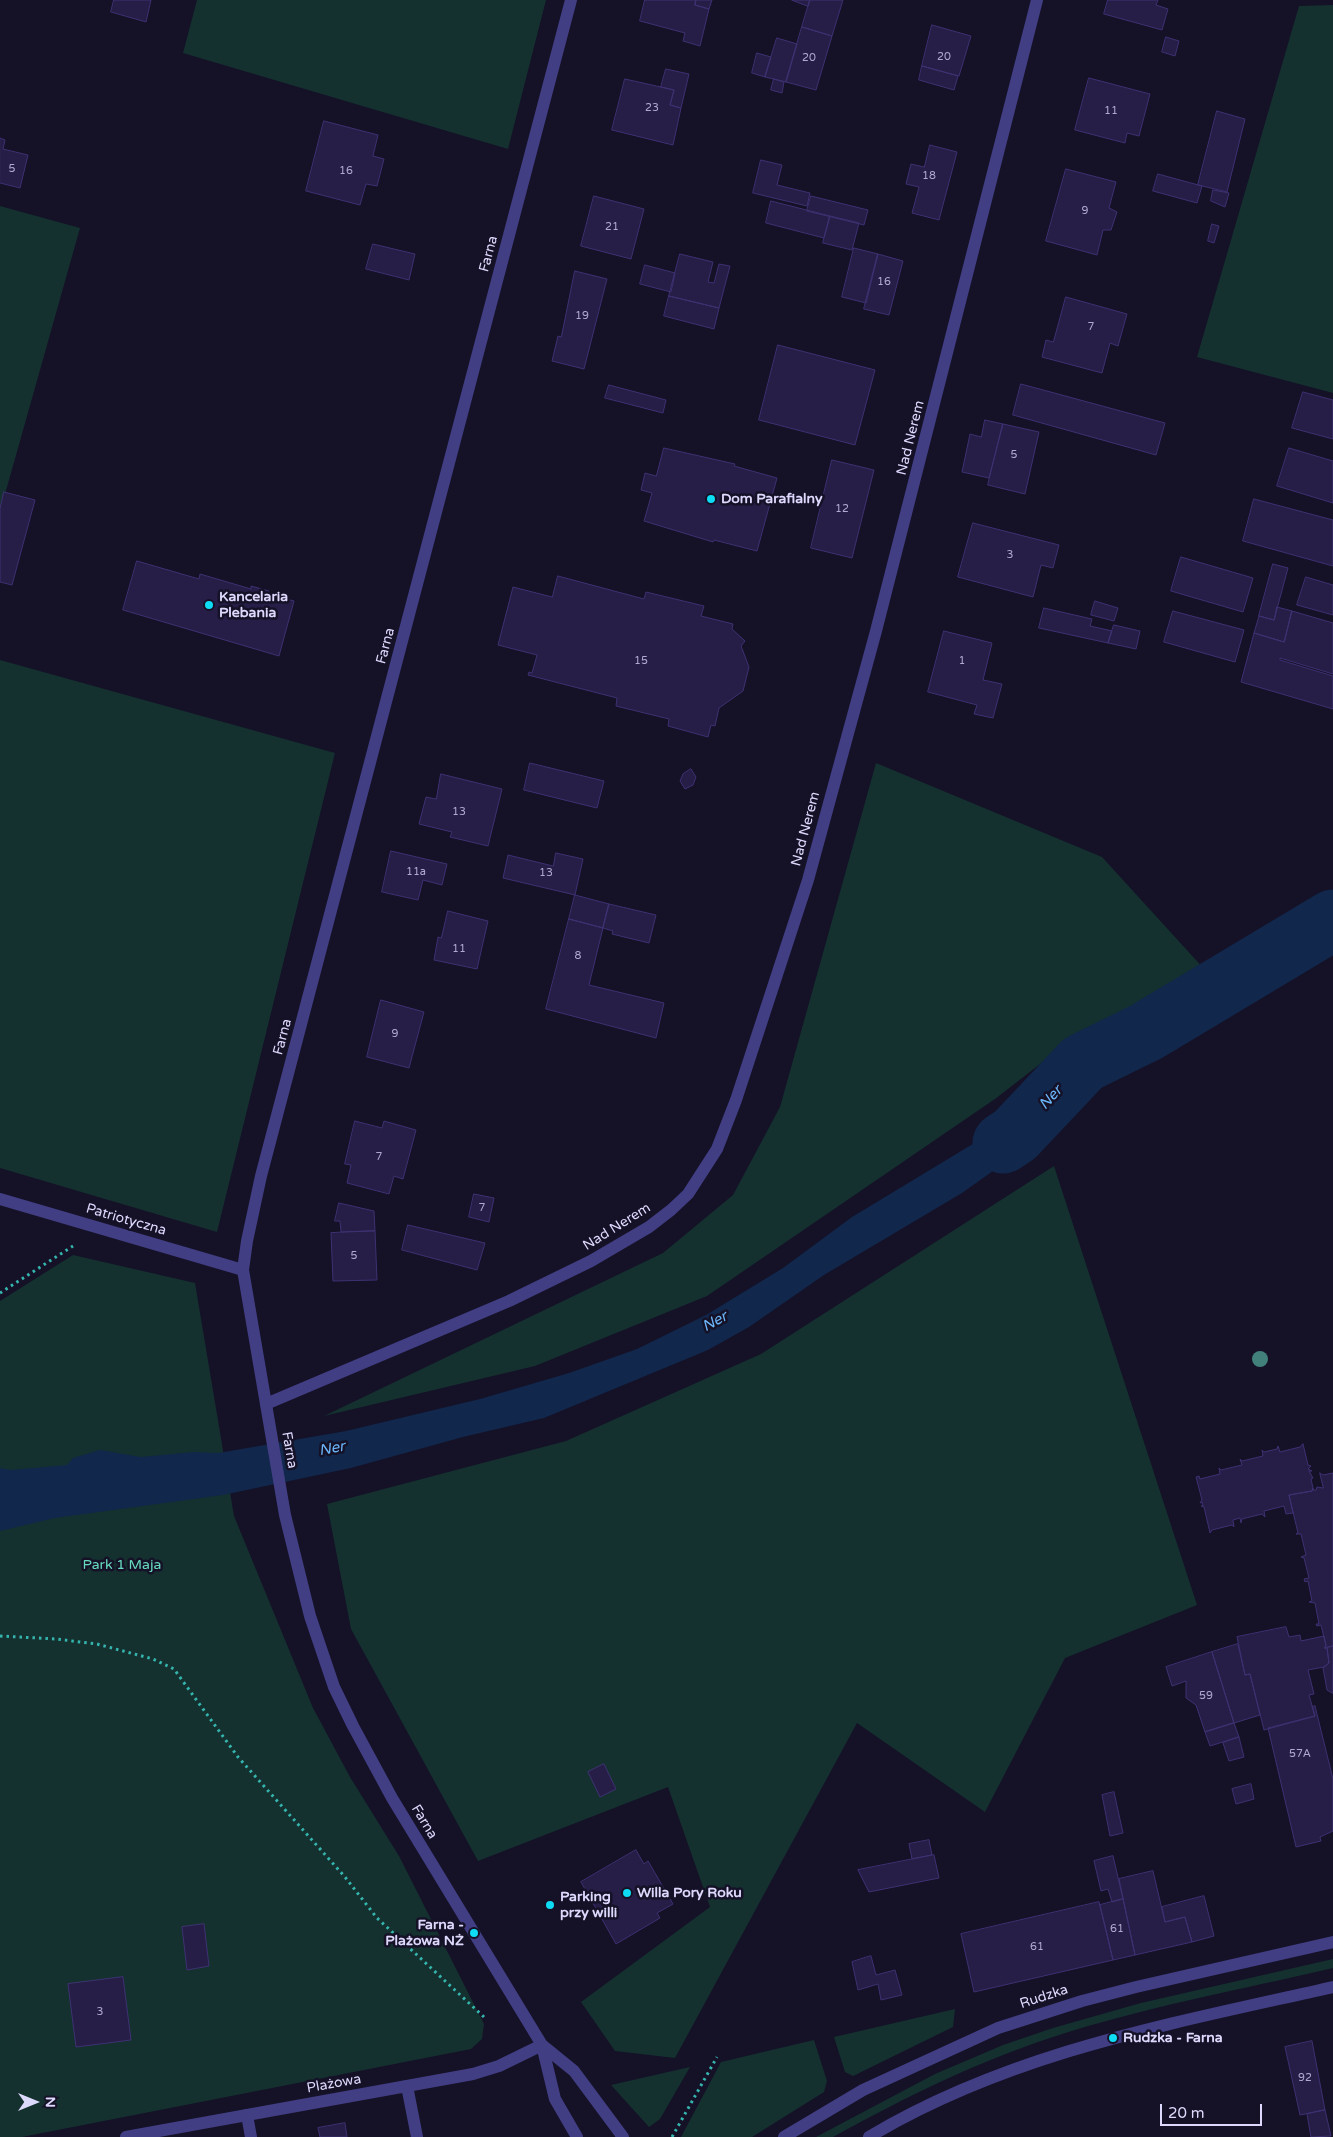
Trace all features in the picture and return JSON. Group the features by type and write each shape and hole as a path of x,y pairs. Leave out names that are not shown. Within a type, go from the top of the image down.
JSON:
{"street":[{"name":"Farna","path":"571,0 261,1176 243,1270 285,1516 310,1616 334,1688 392,1798 542,2045 555,2099 577,2137"},
{"name":"Nad Nerem","path":"266,1404 500,1305 591,1261 649,1227 670,1210 688,1194 718,1149 736,1100 808,880 876,631 1037,0"},
{"name":"Patriotyczna","path":"0,1199 243,1270"},
{"name":"Rudzka","path":"784,2137 863,2090 998,2028 1109,1994 1333,1942"},
{"path":"868,2137 944,2098 1010,2070 1064,2052 1146,2029 1333,1987"},
{"name":"Farna","path":"542,2045 574,2071 623,2137"},
{"name":"Plażowa","path":"126,2137 486,2070 542,2045"},
{"path":"408,2086 416,2137"},
{"path":"247,2115 251,2137"}],"path":[{"path":"0,1293 100,1228"},
{"path":"0,1636 56,1639 97,1644 153,1659 174,1669 238,1758 345,1876 377,1918 484,2016"},
{"path":"672,2137 718,2057"}],"green space":[{"path":"197,0 546,0 508,149 183,53"},
{"path":"1333,5 1333,393 1197,357 1299,6"},
{"path":"0,206 80,228 0,512"},
{"path":"0,660 335,753 217,1232 0,1168"},
{"path":"876,763 1102,857 1206,971 1066,1044 995,1099 707,1296 535,1366 324,1416 663,1253 733,1195 780,1107"},
{"path":"1054,1166 1197,1605 1065,1658 985,1812 857,1723 675,2058 615,2051 581,2002 710,1907 668,1787 478,1861 351,1629 327,1504 566,1441 761,1354"},
{"name":"Park 1 Maja","path":"73,1255 195,1283 234,1516 313,1708 350,1777 399,1856 484,2024 482,2039 471,2049 22,2137 0,2137 0,1301"},
{"path":"1333,1959 1333,1968 1157,2008 1053,2037 968,2069 886,2108 833,2137 816,2137 935,2074 1003,2045 1053,2028 1141,2003"},
{"path":"955,2009 953,2027 853,2076 845,2072 834,2037"},
{"path":"814,2040 827,2081 824,2092 752,2137 681,2137 721,2062"},
{"path":"690,2067 660,2119 649,2127 611,2085"}],"water":[{"path":"1062,1080 1072,1103 1034,1142 962,1193 824,1275 749,1327 708,1350 544,1418 463,1437 351,1468 223,1495 55,1518 0,1531 0,1468 12,1470 67,1465 73,1458 100,1450 141,1457 194,1452 218,1453 346,1431 480,1399 569,1373 637,1349 706,1315 783,1268 852,1217 1014,1119"}],"building":[{"path":"114,0 151,0 146,22 111,12"},
{"path":"645,0 696,0 695,5 709,9 700,46 683,41 685,33 640,21"},
{"path":"696,0 712,0 709,9 695,5"},
{"path":"792,0 810,0 808,6"},
{"path":"810,0 843,0 832,36 802,27"},
{"path":"1108,0 1158,0 1156,5 1168,9 1162,30 1104,14"},
{"path":"932,25 971,36 959,76 922,66"},
{"path":"802,27 832,36 816,90 786,82"},
{"path":"1166,37 1179,41 1175,56 1162,52"},
{"path":"777,38 797,44 786,82 765,77"},
{"path":"757,53 771,57 765,77 752,73"},
{"path":"922,66 958,76 954,90 919,80"},
{"path":"666,69 689,74 681,108 670,105 674,90 661,87"},
{"path":"1089,78 1150,94 1139,136 1127,133 1125,143 1075,130"},
{"path":"625,79 674,90 670,105 681,108 673,145 612,130"},
{"path":"774,79 784,82 782,93 771,90"},
{"path":"1217,111 1245,119 1227,192 1198,185"},
{"path":"324,121 378,135 373,156 384,159 377,186 366,184 360,205 306,191"},
{"path":"0,138 5,140 3,149 28,155 20,188 0,183"},
{"path":"930,145 957,152 939,220 912,213 919,187 906,184 911,164 924,167"},
{"path":"761,160 782,165 777,185 810,193 807,206 753,193"},
{"path":"1066,169 1116,182 1109,208 1117,212 1111,230 1103,230 1097,255 1046,241"},
{"path":"1158,174 1202,186 1197,203 1153,191"},
{"path":"1213,190 1229,193 1225,207 1211,201"},
{"path":"594,196 644,209 631,259 581,246"},
{"path":"811,196 868,210 864,225 807,211"},
{"path":"771,201 830,216 824,238 766,223"},
{"path":"830,216 859,223 852,250 823,243"},
{"path":"1212,224 1219,226 1214,243 1208,241"},
{"path":"373,244 415,254 409,280 366,269"},
{"path":"854,248 878,254 866,303 842,297"},
{"path":"680,254 713,262 708,282 714,283 719,264 730,266 719,308 669,296"},
{"path":"878,254 903,261 889,315 864,309"},
{"path":"645,265 675,273 671,292 640,284"},
{"path":"575,271 607,279 584,369 552,361 558,336 561,337"},
{"path":"669,296 719,308 714,329 664,316"},
{"path":"1066,297 1127,314 1118,346 1110,343 1102,373 1042,357 1046,340 1053,342"},
{"path":"778,345 875,370 855,445 759,420"},
{"path":"1021,384 1165,423 1156,455 1013,415"},
{"path":"609,385 666,400 663,413 605,398"},
{"path":"1303,392 1333,400 1333,439 1292,428"},
{"path":"985,420 1003,424 989,478 962,472 970,434 981,437"},
{"path":"1003,424 1039,432 1025,494 988,485"},
{"name":"Dom Parafialny","path":"664,448 735,464 734,466 777,478 757,551 714,540 713,542 644,521 652,493 641,490 645,473 656,476"},
{"path":"1289,448 1333,461 1333,503 1277,486"},
{"path":"832,460 874,470 852,558 811,548"},
{"path":"4,492 35,500 12,585 0,582 0,509"},
{"path":"1254,499 1333,520 1333,566 1243,541"},
{"path":"973,523 1059,545 1053,568 1041,565 1033,597 958,577"},
{"path":"1181,557 1253,578 1243,612 1171,591"},
{"name":"Kancelaria Plebania","path":"137,561 199,579 200,574 251,589 251,586 269,591 268,594 294,601 279,656 123,610"},
{"path":"1273,564 1288,568 1274,620 1259,616"},
{"path":"558,576 644,599 646,592 704,606 701,616 733,624 732,629 745,641 741,646 749,667 743,691 719,708 715,726 711,725 708,737 668,726 669,719 616,706 617,698 528,675 529,672 532,673 537,655 498,645 513,587 552,597"},
{"path":"1306,577 1333,585 1333,615 1297,605"},
{"path":"1095,601 1118,608 1114,621 1091,615"},
{"path":"1277,607 1292,611 1284,642 1254,633 1259,616 1274,620"},
{"path":"1044,608 1092,619 1090,626 1112,631 1108,643 1039,628"},
{"path":"1173,611 1244,630 1235,662 1164,642"},
{"path":"1292,611 1333,623 1333,674 1280,658 1280,660 1333,676 1333,709 1241,682 1254,633 1284,642"},
{"path":"1114,625 1140,631 1136,649 1108,643"},
{"path":"944,631 992,643 983,680 1002,684 993,718 974,714 977,705 928,692"},
{"path":"530,763 604,781 597,808 524,790"},
{"path":"691,769 696,777 693,785 685,789 680,781 683,774"},
{"path":"441,774 502,789 488,846 450,837 452,832 419,824 426,797 436,799"},
{"path":"391,851 447,864 442,885 423,880 418,900 382,892"},
{"path":"556,853 583,859 575,895 503,878 508,855 553,866"},
{"path":"575,895 609,904 603,928 569,919"},
{"path":"609,904 656,915 649,943 612,934 613,931 603,928"},
{"path":"448,911 488,921 477,969 434,960 438,937 441,938"},
{"path":"569,919 603,928 589,985 664,1003 656,1038 546,1009"},
{"path":"381,1000 424,1012 409,1068 367,1057"},
{"path":"355,1121 382,1128 384,1121 416,1130 403,1179 394,1176 389,1194 347,1183 351,1165 345,1164"},
{"path":"474,1194 494,1198 489,1222 469,1217"},
{"path":"339,1203 374,1211 375,1231 341,1232 340,1221 335,1221"},
{"path":"408,1225 485,1243 477,1270 402,1250"},
{"path":"375,1231 377,1280 333,1281 331,1233"},
{"path":"1303,1444 1308,1465 1311,1466 1308,1469 1312,1471 1309,1471 1313,1478 1311,1479 1313,1488 1312,1491 1289,1495 1293,1513 1286,1514 1284,1506 1264,1511 1265,1517 1262,1514 1242,1519 1241,1523 1240,1518 1233,1520 1234,1527 1232,1525 1212,1530 1210,1533 1204,1507 1201,1506 1203,1506 1202,1502 1200,1503 1202,1500 1196,1477 1199,1476 1200,1479 1220,1474 1219,1468 1221,1470 1242,1465 1240,1459 1242,1461 1263,1456 1262,1450 1264,1452 1277,1449 1278,1446 1280,1452 1300,1447"},
{"path":"1320,1473 1323,1475 1333,1473 1333,1646 1324,1648 1326,1646 1321,1625 1317,1626 1316,1624 1319,1624 1315,1603 1309,1602 1312,1601 1308,1581 1305,1582 1304,1579 1309,1578 1304,1558 1301,1557 1306,1555 1301,1534 1296,1534 1298,1533 1289,1495 1312,1491 1313,1488 1313,1490 1316,1490 1317,1487 1323,1488"},
{"path":"1286,1627 1289,1637 1300,1635 1301,1641 1324,1636 1326,1646 1324,1648 1327,1648 1329,1663 1324,1667 1308,1670 1314,1694 1309,1695 1315,1716 1264,1730 1250,1674 1245,1675 1237,1637"},
{"path":"1238,1644 1245,1675 1250,1674 1260,1715 1234,1723 1212,1652"},
{"path":"1333,1646 1332,1693 1327,1690 1323,1668 1329,1663 1327,1648"},
{"path":"1212,1652 1234,1723 1205,1732 1196,1705 1186,1698 1186,1681 1172,1686 1166,1667"},
{"path":"1315,1706 1333,1779 1333,1831 1320,1837 1321,1841 1296,1847 1268,1728 1315,1716 1312,1707"},
{"path":"1234,1723 1239,1737 1210,1746 1205,1732"},
{"path":"1239,1737 1244,1757 1229,1761 1223,1743"},
{"path":"604,1764 616,1789 600,1797 588,1772"},
{"path":"1251,1784 1254,1799 1236,1804 1232,1789"},
{"path":"1114,1792 1123,1833 1110,1836 1102,1795"},
{"path":"929,1840 932,1855 912,1859 909,1844"},
{"name":"Willa Pory Roku","path":"636,1850 644,1864 648,1861 673,1904 657,1913 660,1918 616,1944 581,1882"},
{"path":"934,1855 939,1878 869,1892 858,1870"},
{"path":"1113,1856 1123,1899 1112,1902 1108,1889 1101,1891 1094,1861"},
{"path":"1153,1871 1165,1922 1185,1917 1192,1942 1135,1955 1119,1879"},
{"path":"1204,1896 1214,1936 1192,1942 1185,1917 1165,1922 1162,1907"},
{"path":"1123,1899 1135,1955 1113,1960 1100,1905"},
{"path":"1099,1902 1113,1960 974,1992 961,1934"},
{"path":"204,1924 209,1966 187,1970 182,1927"},
{"path":"871,1956 876,1975 895,1970 902,1995 881,2000 878,1984 858,1990 852,1962"},
{"path":"123,1977 131,2040 76,2047 68,1984"},
{"path":"1312,2041 1325,2110 1300,2115 1285,2047"},
{"path":"1325,2110 1331,2136 1311,2137 1307,2114"},
{"path":"345,2123 347,2137 320,2137 318,2128"}],"waterway":[{"name":"Ner","path":"1003,1143 1015,1135 1083,1063 1146,1032 1333,920"}],"place":[{"name":"Dom Parafialny","path":"711,499"},
{"name":"Kancelaria Plebania","path":"209,605"},
{"name":"Willa Pory Roku","path":"627,1893"},
{"name":"Parking przy willi","path":"550,1905"},
{"name":"Farna - Plażowa NŻ","path":"474,1933"},
{"name":"Rudzka - Farna","path":"1113,2038"}]}
